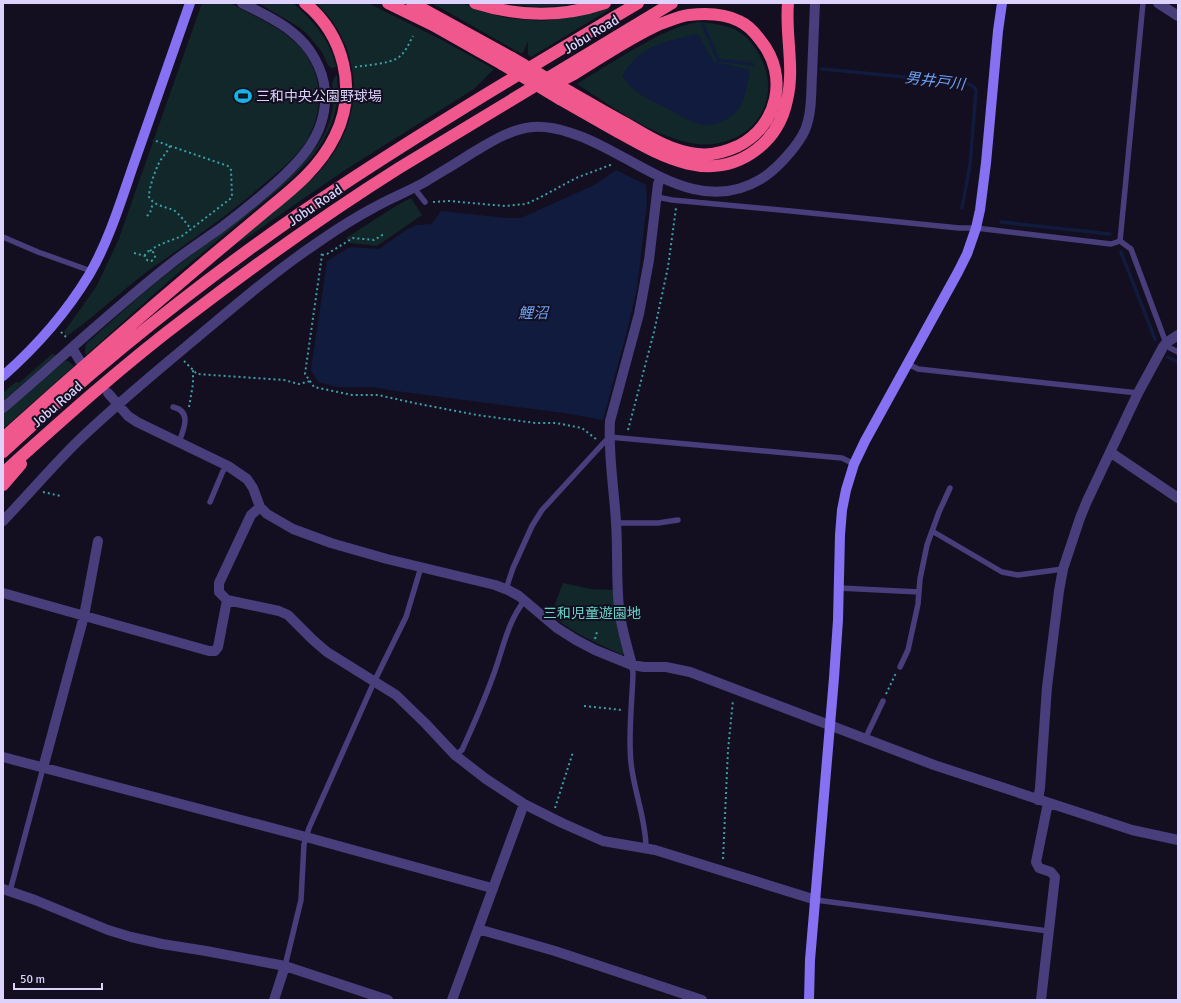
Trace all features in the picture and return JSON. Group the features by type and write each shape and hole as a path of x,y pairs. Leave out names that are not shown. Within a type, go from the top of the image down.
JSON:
{"highway":[{"path":"3,438 225,244 297,185 312,171 322,158 335,137 343,116 346,104 347,79 342,56 337,44 322,20 305,3"},
{"path":"388,3 507,61"},
{"path":"412,3 565,95 642,146 674,161 715,166 739,160 762,146 778,125 784,112 788,99 790,73 787,26 788,3"},
{"path":"475,3 494,9 536,15 575,11 604,3"},
{"name":"Jobu Road","path":"3,452 49,410 175,305 298,215 353,178 638,3"},
{"name":"Jobu Road","path":"3,473 94,392 181,321 281,247 359,193 672,3"},
{"path":"482,117 572,75 648,30 687,15 709,13 726,16 740,21 753,31 769,51 776,68 777,80 773,105 769,116 762,126 746,142 722,152 711,154 697,154 684,151 655,140 565,95"},
{"path":"3,438 49,410"},
{"path":"3,485 11,477 40,439"}],"street":[{"path":"3,376 32,349 53,326 68,307 91,271 114,219 190,3"},
{"path":"3,408 70,344 159,272 221,227 272,186 298,162 316,135 323,117 325,97 322,76 315,59 292,31 242,3"},
{"path":"3,521 74,446 117,404 234,306 313,246 358,217 414,188 500,137 532,127 558,128 586,137 684,188 699,191 729,191 750,185 761,179 770,173 788,155 800,139 808,122 815,3"},
{"path":"809,1000 810,960 835,671 842,510 854,464 880,413 958,272 976,228 986,163 1002,3"},
{"path":"1158,3 1178,16"},
{"path":"632,665 619,610 617,589 616,523 610,461 606,441 639,314 651,246 658,184 661,177"},
{"path":"1038,800 1047,687 1059,591 1064,569 1080,518 1138,393 1166,343 1178,335"},
{"path":"70,344 80,361"},
{"path":"108,393 128,416 137,422 228,466 247,479 253,488 260,507 267,514 310,536 387,559 506,589 525,600 558,628 576,640 595,650 632,665 677,669 690,672 934,765 1132,830 1178,840"},
{"path":"1110,452 1178,498"},
{"path":"260,507 251,514 220,583 219,592 227,600 283,612 327,652 396,695 455,755 472,769 524,804 603,841 646,848 816,900"},
{"path":"43,768 84,616 98,541"},
{"path":"3,593 209,651 215,651 218,647 227,600"},
{"path":"3,757 306,837 493,889"},
{"path":"1041,1000 1055,877 1051,872 1039,868 1036,862 1048,803"},
{"path":"452,1000 524,804"},
{"path":"7,890 131,938 285,966 388,1000"},
{"path":"478,929 555,951 702,1000"},
{"path":"274,1000 285,966"}],"lane":[{"path":"1120,241 1143,3"},
{"path":"414,188 425,202"},
{"path":"657,197 677,201 960,228 976,228 1111,244 1120,241"},
{"path":"3,237 38,252 91,271"},
{"path":"1120,241 1131,249 1166,343 1170,348 1178,352"},
{"path":"908,364 918,369 1138,393"},
{"path":"173,407 183,411 185,416 185,422 179,442"},
{"path":"506,589 513,568 532,526 542,510 606,441 627,438 842,458 854,464"},
{"path":"210,502 223,472 228,466"},
{"path":"900,666 908,650 927,545 939,512 950,488"},
{"path":"616,523 658,523 678,520"},
{"path":"932,531 1002,572 1011,575 1064,569"},
{"path":"285,966 301,900 304,844 309,828 374,682 406,617 421,567"},
{"path":"839,588 919,592"},
{"path":"455,755 462,750 485,700 512,621 518,608 525,600"},
{"path":"632,665 633,680 630,744 631,765 642,818 646,848"},
{"path":"865,739 883,701"},
{"path":"7,890 43,768"},
{"path":"816,900 1048,931"}],"path":[{"path":"355,67 392,61 399,58 406,50 413,36"},
{"path":"145,256 146,252 150,251 156,246 173,240 191,229 230,200 232,196 231,170 228,166 150,139"},
{"path":"170,146 167,153 158,164 149,198 153,203 173,210 191,229"},
{"path":"425,202 449,201 505,206 526,204 591,171 627,159"},
{"path":"627,438 628,429 654,332 668,267 677,201"},
{"path":"147,216 150,213 153,203"},
{"path":"322,255 327,254 353,238 374,240 384,234"},
{"path":"313,246 322,255"},
{"path":"134,253 145,256 148,261 153,260 154,255 153,252 150,251"},
{"path":"322,255 305,374 314,387 352,394 378,395 477,415 535,423 556,423 582,428 606,441"},
{"path":"61,332 70,344"},
{"path":"178,354 196,374 284,380 299,384 310,381"},
{"path":"185,416 190,404 193,384 193,370"},
{"path":"44,493 61,496"},
{"path":"883,701 900,666"},
{"path":"722,870 728,750 734,689"},
{"path":"584,706 631,711"},
{"path":"552,818 573,752"}],"green space":[{"path":"223,2 233,4 281,31 300,47 314,70 318,83 318,108 311,133 304,145 281,170 238,206 141,276 67,336 64,332 96,287 118,241 202,3"},
{"path":"258,3 293,3 320,32 330,48 336,67 331,68 328,65 322,52 299,27"},
{"path":"316,3 368,3 440,39 494,69 474,89 345,170 245,239 232,246 323,168 340,143 346,129 351,114 354,84 350,60 340,33 329,17"},
{"path":"432,3 462,3 483,12 508,18 542,21 572,17 609,7 610,9 531,57 528,54 528,41 523,53 520,53"},
{"path":"505,3 579,3 542,7"},
{"path":"698,22 726,26 741,33 754,46 763,62 768,81 767,98 761,114 752,126 738,136 722,142 705,144 686,142 671,138 629,118 577,84 652,39 674,29"},
{"path":"337,75 338,99 332,123 323,141 312,157 290,180 171,279 86,355 86,344 147,290 256,206 304,162 324,135 332,111 333,80"},
{"path":"411,198 422,215 377,246 350,243 346,238 396,206"},
{"path":"52,354 56,355 3,401 3,393 16,382 19,383"},
{"path":"65,361 68,361 74,366 3,429 3,413"},
{"name":"三和児童遊園地","path":"563,583 591,589 614,590 625,652 623,655 577,633 551,615"}],"water":[{"path":"698,34 714,62 750,70 746,93 736,112 721,122 711,125 703,125 691,121 646,98 636,92 622,76 637,57 655,46 675,39"},
{"name":"鯉沼","path":"616,170 646,185 647,203 637,289 603,420 564,413 372,387 338,387 318,382 311,370 327,261 350,247 379,249 406,230 417,225 432,224 441,211 506,218 521,218 594,185"}],"waterway":[{"name":"男井戸川","path":"703,25 718,60 752,64"},
{"name":"男井戸川","path":"822,69 967,83 974,87 976,91 970,165 962,208"},
{"name":"男井戸川","path":"1001,222 1110,234"},
{"name":"男井戸川","path":"1121,252 1155,339"},
{"name":"男井戸川","path":"1168,357 1178,362"}],"place":[{"name":"三和中央公園野球場","path":"243,96"}]}
